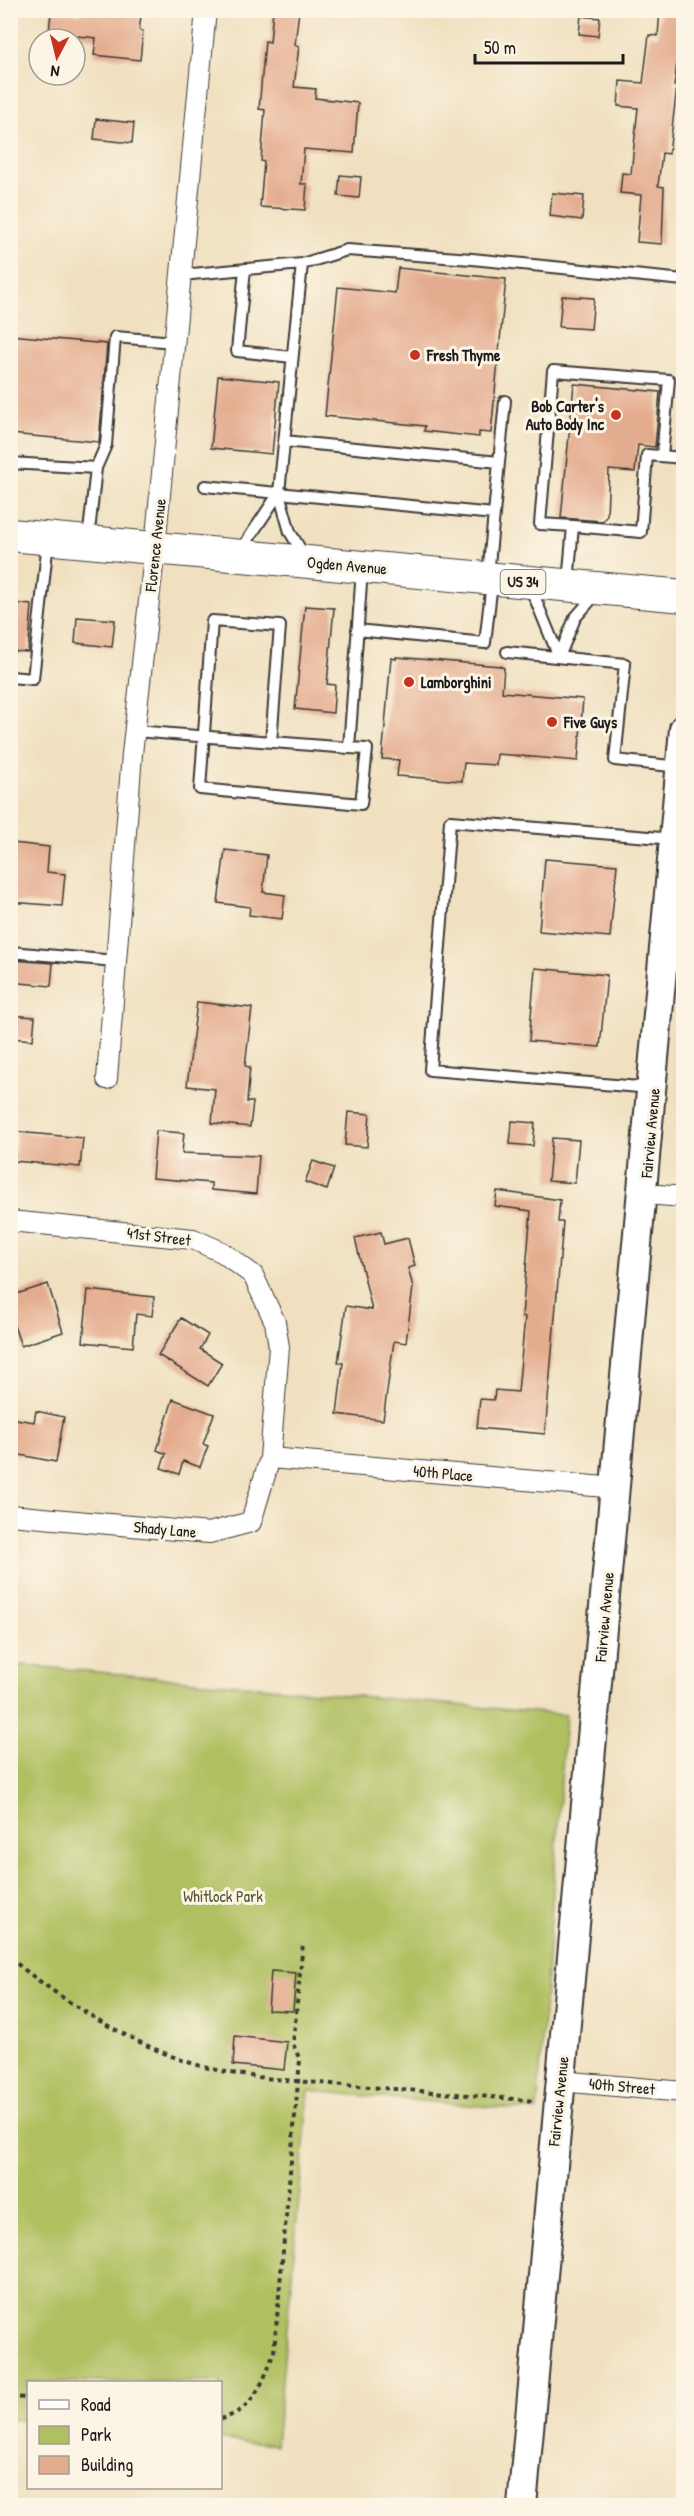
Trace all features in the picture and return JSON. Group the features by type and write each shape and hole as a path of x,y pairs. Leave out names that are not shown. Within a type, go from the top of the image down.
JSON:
{"main road":[{"name":"Ogden Avenue","path":"10,535 684,596"}],"street":[{"name":"Florence Avenue","path":"107,1079 135,731 155,547 206,10"},
{"name":"Fairview Avenue","path":"522,2505 560,2081 679,840 680,767 684,729"},
{"path":"645,1194 684,1197"},
{"name":"41st Street","path":"10,1221 193,1239 222,1252 253,1275 275,1322 279,1347 270,1458"},
{"name":"40th Place","path":"270,1458 616,1488"},
{"name":"Shady Lane","path":"10,1515 209,1533 251,1522 270,1458"},
{"name":"40th Street","path":"560,2081 684,2092"}],"lane":[{"path":"181,275 302,264 347,250 684,280"},
{"path":"302,264 279,493 290,532 308,562"},
{"path":"245,269 237,351 292,357"},
{"path":"88,541 96,468 106,445 115,337 174,342"},
{"path":"663,456 669,380 553,371 540,524 640,532 647,455 684,458"},
{"path":"357,630 485,643 505,401"},
{"path":"284,441 499,462"},
{"path":"10,463 96,468"},
{"path":"205,486 494,514"},
{"path":"237,555 279,493"},
{"path":"568,586 573,526"},
{"path":"10,677 33,679 48,538"},
{"path":"349,748 362,567"},
{"path":"529,583 559,657"},
{"path":"559,657 575,618 600,589"},
{"path":"135,731 203,736 271,742 367,749 361,804 200,789 203,736 212,621 280,626 271,742"},
{"path":"507,652 625,664 615,760 680,767"},
{"path":"654,1088 430,1070 450,821 679,840"},
{"path":"10,952 116,962"}],"path":[{"path":"222,2418 248,2404 264,2381 274,2351 296,2081 300,2060 293,2044 303,1942"},
{"path":"10,1958 45,1986 84,2011 174,2057 233,2073 296,2081 535,2101"},
{"path":"10,2397 27,2398"}],"green space":[{"name":"Whitlock Park","path":"10,1664 566,1715 537,2111 309,2091 276,2445 222,2440 222,2381 27,2381 27,2422 11,2420"}],"building":[{"path":"81,10 142,10 139,30 143,31 140,60 94,55 96,38 87,37 87,27 50,27 51,12 81,14"},
{"path":"273,10 299,10 295,45 299,46 294,87 316,89 315,98 358,103 354,153 304,149 301,184 307,184 305,210 260,207 265,110 259,109 265,41 270,42"},
{"path":"660,10 684,10 674,86 677,86 669,154 662,153 658,186 664,187 662,244 637,242 641,195 620,193 622,173 631,174 638,108 618,106 620,81 643,83 649,35 658,36"},
{"path":"581,16 600,18 598,36 579,34"},
{"path":"96,119 134,123 132,143 94,139"},
{"path":"340,175 361,177 359,198 338,196"},
{"path":"552,193 584,196 582,220 550,216"},
{"name":"Fresh Thyme","path":"398,268 506,279 491,433 479,432 479,437 424,431 425,426 325,416 338,287 395,293"},
{"path":"562,296 594,298 591,329 559,327"},
{"path":"10,335 107,344 99,442 10,434"},
{"path":"218,376 279,382 272,454 211,448"},
{"path":"574,384 660,392 655,447 638,445 635,472 609,470 607,515 603,521 561,518"},
{"path":"10,603 32,605 28,652 10,651"},
{"path":"305,606 334,608 327,684 335,685 333,713 295,709"},
{"path":"77,617 115,620 112,647 75,643"},
{"path":"396,657 500,666 504,668 502,692 583,699 578,761 497,754 496,765 464,763 462,781 397,776 399,760 382,759 391,658 396,659"},
{"path":"12,843 49,847 47,872 65,874 62,906 10,902"},
{"path":"225,850 267,855 263,892 285,895 282,919 249,915 250,907 218,903"},
{"path":"545,859 617,865 610,937 539,931"},
{"path":"10,960 53,963 51,986 10,982"},
{"path":"535,968 607,975 600,1047 529,1041"},
{"path":"197,1002 252,1008 245,1066 250,1067 247,1102 253,1102 250,1127 212,1123 215,1089 187,1086"},
{"path":"10,1015 35,1017 33,1040 10,1038"},
{"path":"348,1112 370,1114 367,1147 345,1145"},
{"path":"512,1121 535,1123 533,1146 510,1144"},
{"path":"156,1131 184,1133 182,1153 259,1156 256,1194 211,1190 211,1183 152,1178"},
{"path":"17,1132 83,1138 80,1167 14,1161"},
{"path":"552,1138 579,1140 575,1183 548,1181"},
{"path":"313,1161 334,1168 327,1190 305,1182"},
{"path":"497,1191 560,1200 558,1222 563,1222 545,1434 477,1428 480,1399 494,1400 495,1390 518,1392 525,1317 522,1316 531,1211 495,1206"},
{"path":"381,1232 384,1244 408,1238 415,1266 408,1268 413,1287 406,1343 394,1341 383,1420 337,1414 343,1363 338,1363 346,1306 372,1310 355,1238"},
{"path":"48,1284 63,1332 21,1346 10,1314 10,1296"},
{"path":"88,1290 154,1297 152,1316 136,1314 133,1347 83,1342"},
{"path":"181,1318 208,1335 200,1349 222,1363 208,1386 158,1355"},
{"path":"173,1399 214,1414 203,1444 208,1446 200,1467 183,1461 179,1474 161,1468 166,1454 157,1450"},
{"path":"36,1411 64,1417 56,1462 10,1453 10,1418 34,1422"},
{"path":"271,1971 296,1973 293,2011 268,2010"},
{"path":"235,2036 287,2042 284,2070 233,2065"}],"place":[{"name":"Fresh Thyme","path":"415,355"},
{"name":"Bob Carter's Auto Body Inc","path":"616,415"},
{"name":"Lamborghini","path":"409,682"},
{"name":"Five Guys","path":"552,722"}]}
